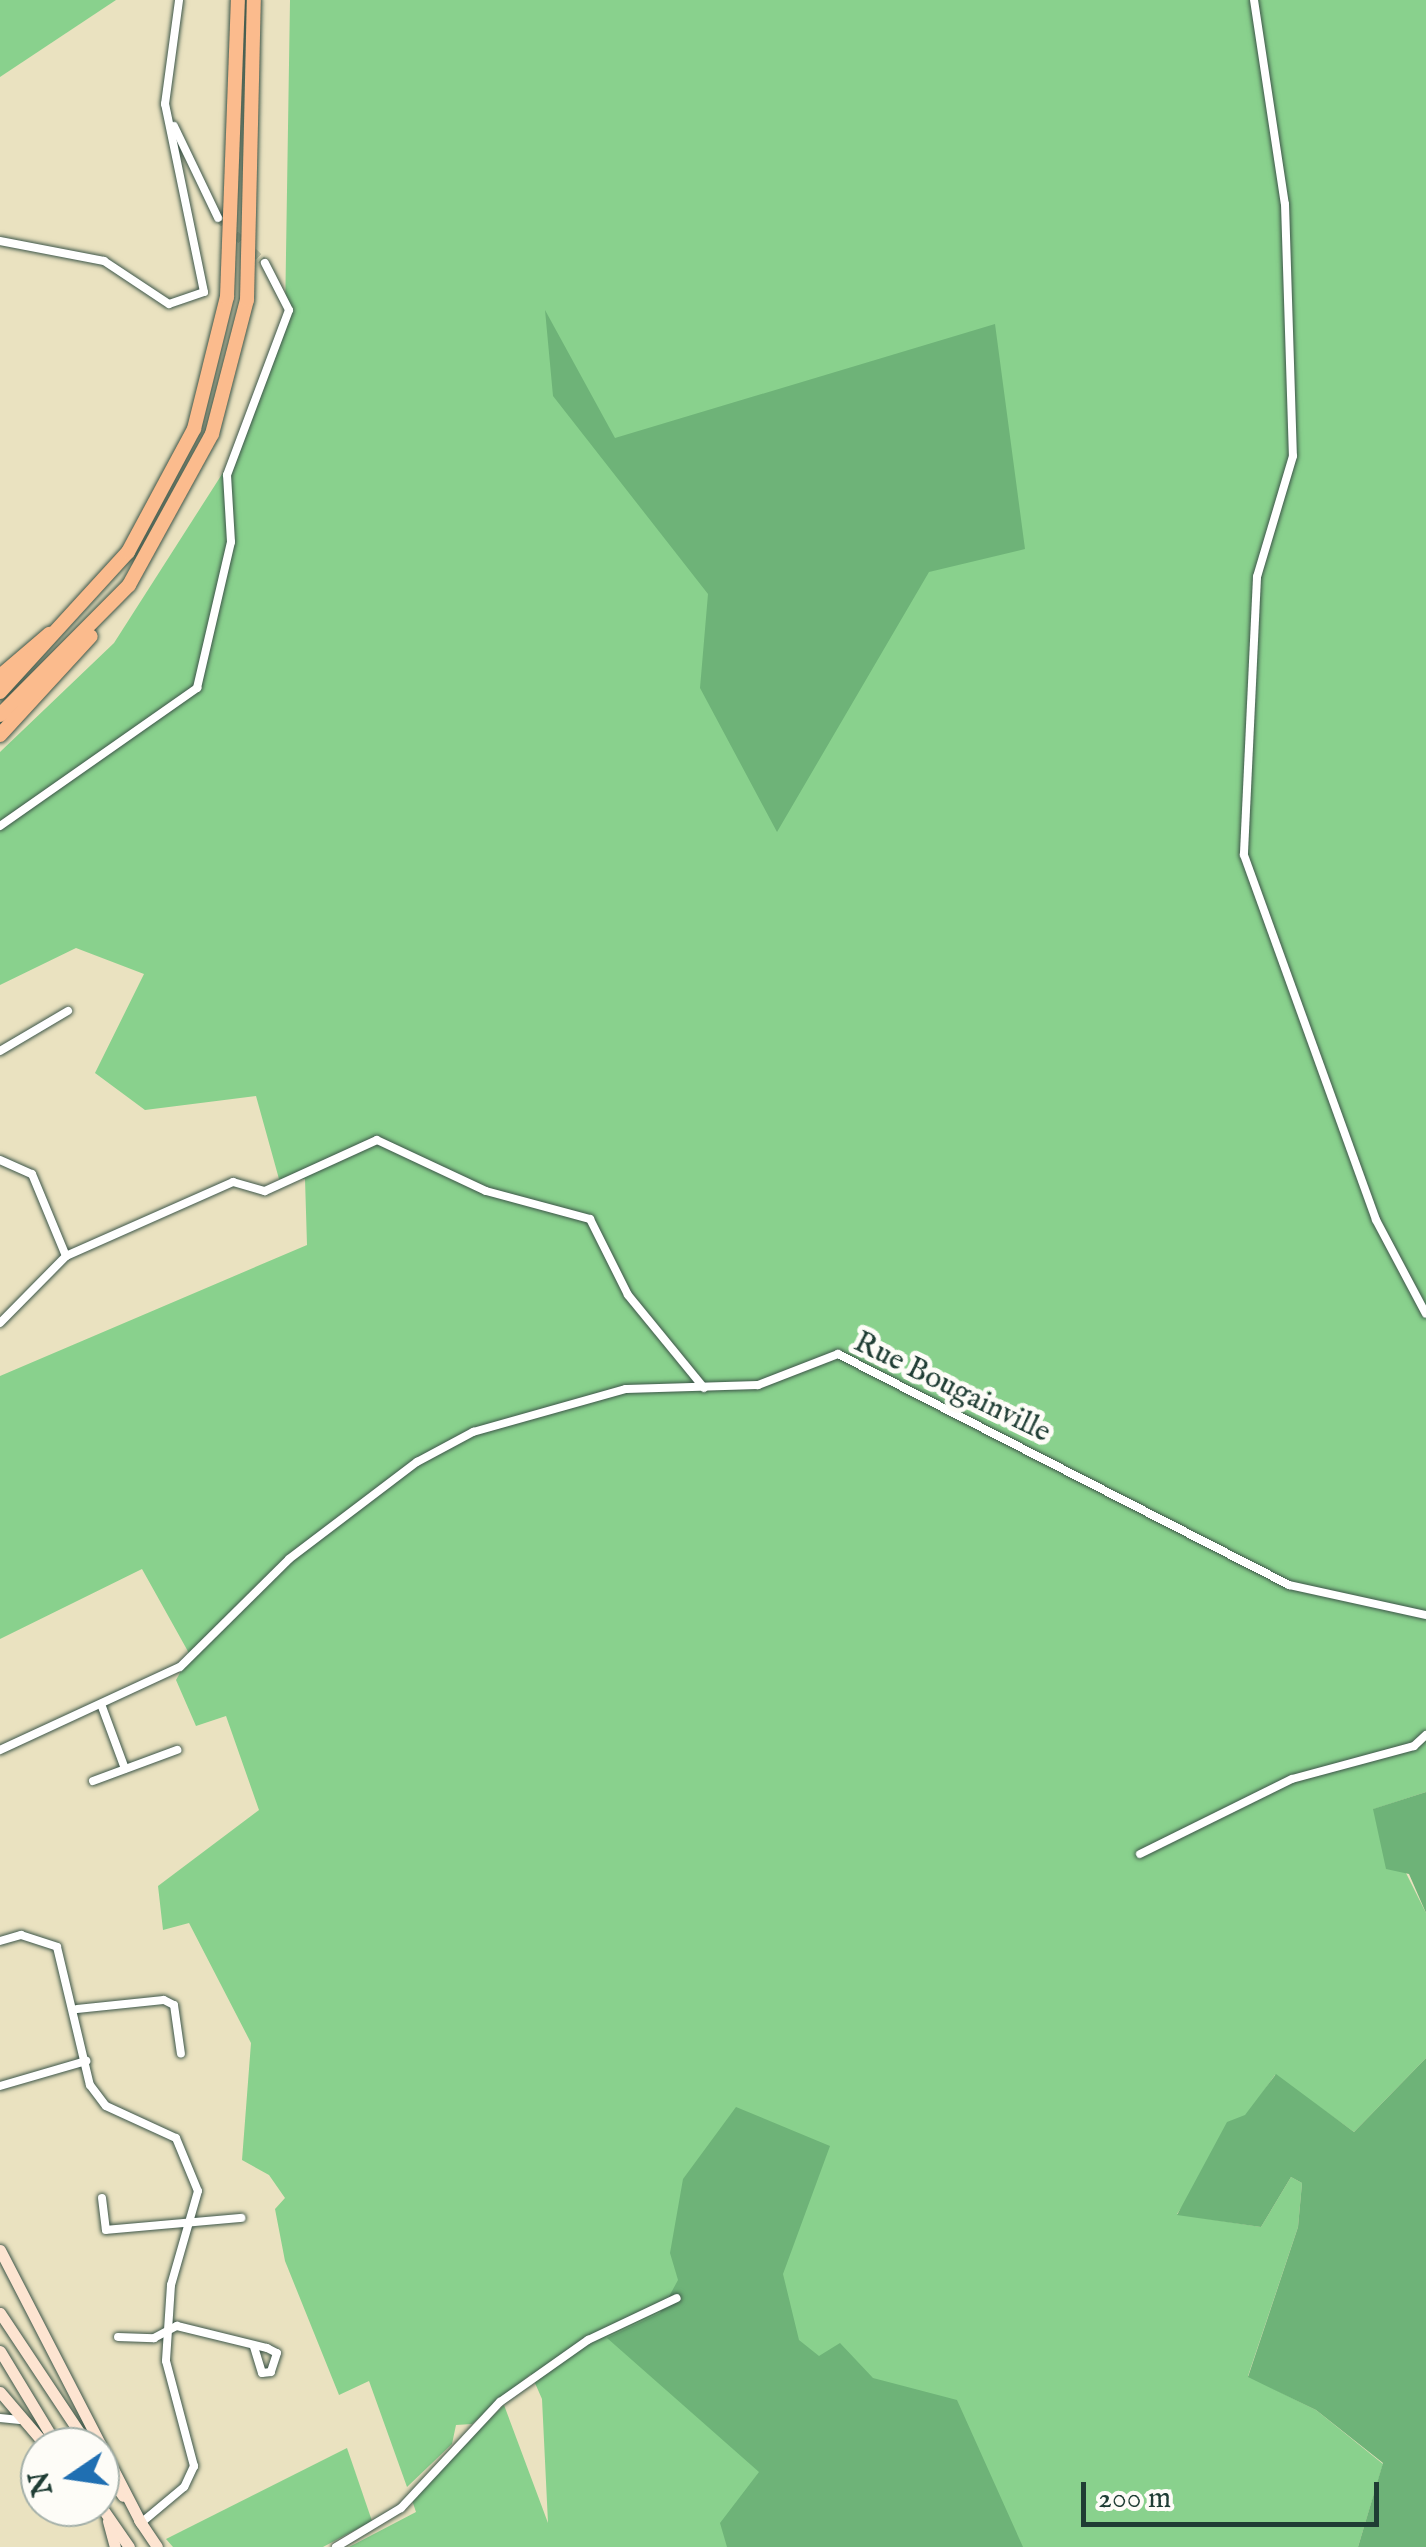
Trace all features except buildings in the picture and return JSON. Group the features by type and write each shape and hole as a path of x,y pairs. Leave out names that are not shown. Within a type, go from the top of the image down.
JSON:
{"highway":[{"path":"0,692 100,590 156,508 194,429 227,297 238,0"},
{"path":"0,734 62,675 128,585 184,496 232,371 250,254 254,0"},
{"path":"0,676 88,593 156,508"},
{"path":"0,714 128,585"}],"main road":[{"path":"0,2250 141,2523"},
{"path":"0,2313 76,2427"},
{"path":"0,2350 46,2427"},
{"path":"0,2392 28,2425"},
{"path":"120,2492 156,2547"}],"street":[{"path":"0,241 82,254 169,304 194,301 204,282 165,104 179,0"},
{"path":"1254,0 1285,204 1294,456 1257,577 1244,855 1376,1220 1426,1314"},
{"path":"165,104 218,218"},
{"path":"0,826 197,688 231,542 227,475 288,310 265,263"},
{"path":"0,1051 68,1011"},
{"path":"0,1323 66,1256 233,1182 265,1192 378,1140 486,1190 590,1219 628,1295 704,1388"},
{"path":"0,1160 32,1174 66,1256"},
{"name":"Rue Bougainville","path":"0,1750 191,1659 289,1559 450,1444 626,1389 758,1384 838,1354 1289,1585 1426,1615"},
{"path":"101,1704 125,1769"},
{"path":"1140,1854 1292,1779 1414,1746 1426,1734"},
{"path":"93,1782 176,1750"},
{"path":"0,1941 21,1935 56,1947 78,2010 86,2062 106,2106 176,2138 198,2191 166,2332 194,2466 184,2487 141,2523"},
{"path":"78,2010 164,2000 174,2005 181,2054"},
{"path":"0,2086 86,2062"},
{"path":"102,2198 106,2230 241,2218"},
{"path":"336,2547 401,2508 500,2402 588,2340 677,2298"},
{"path":"118,2337 166,2332 177,2326 254,2346"},
{"path":"0,2418 28,2425"}],"green space":[{"path":"0,0 116,0 0,77"},
{"path":"290,0 1426,0 1426,1792 1374,1809 1426,1913 1426,2058 1354,2132 1275,2075 1177,2214 1261,2227 1291,2177 1302,2183 1298,2227 1248,2376 1316,2410 1383,2464 1358,2547 349,2547 416,2512 411,2497 504,2405 548,2523 542,2399 531,2374 472,2424 456,2425 452,2444 407,2487 369,2381 339,2395 285,2261 275,2209 285,2198 269,2175 242,2160 251,2043 189,1923 163,1930 158,1886 259,1810 226,1716 196,1726 176,1680 190,1655 142,1569 0,1639 0,1376 307,1245 305,1179 279,1179 256,1096 145,1110 95,1073 144,974 76,948 0,985 0,752 114,643 233,457 285,318"},
{"path":"545,310 615,438 995,324 1025,549 929,572 777,832 700,688 708,594 553,396"},
{"path":"1426,1792 1426,1913 1409,1874 1386,1869 1373,1809"},
{"path":"1426,2058 1426,2547 1358,2547 1383,2463 1316,2410 1248,2377 1298,2227 1302,2183 1291,2177 1261,2227 1177,2215 1227,2122 1245,2115 1276,2074 1354,2132"},
{"path":"736,2107 830,2146 783,2274 799,2340 819,2356 840,2343 873,2378 957,2400 1023,2547 727,2547 720,2523 759,2472 607,2338 660,2313 678,2280 670,2253 683,2179"},
{"path":"347,2448 372,2521 323,2547 173,2547 166,2539"}],"tunnel":[{"path":"218,218 265,263"}]}
